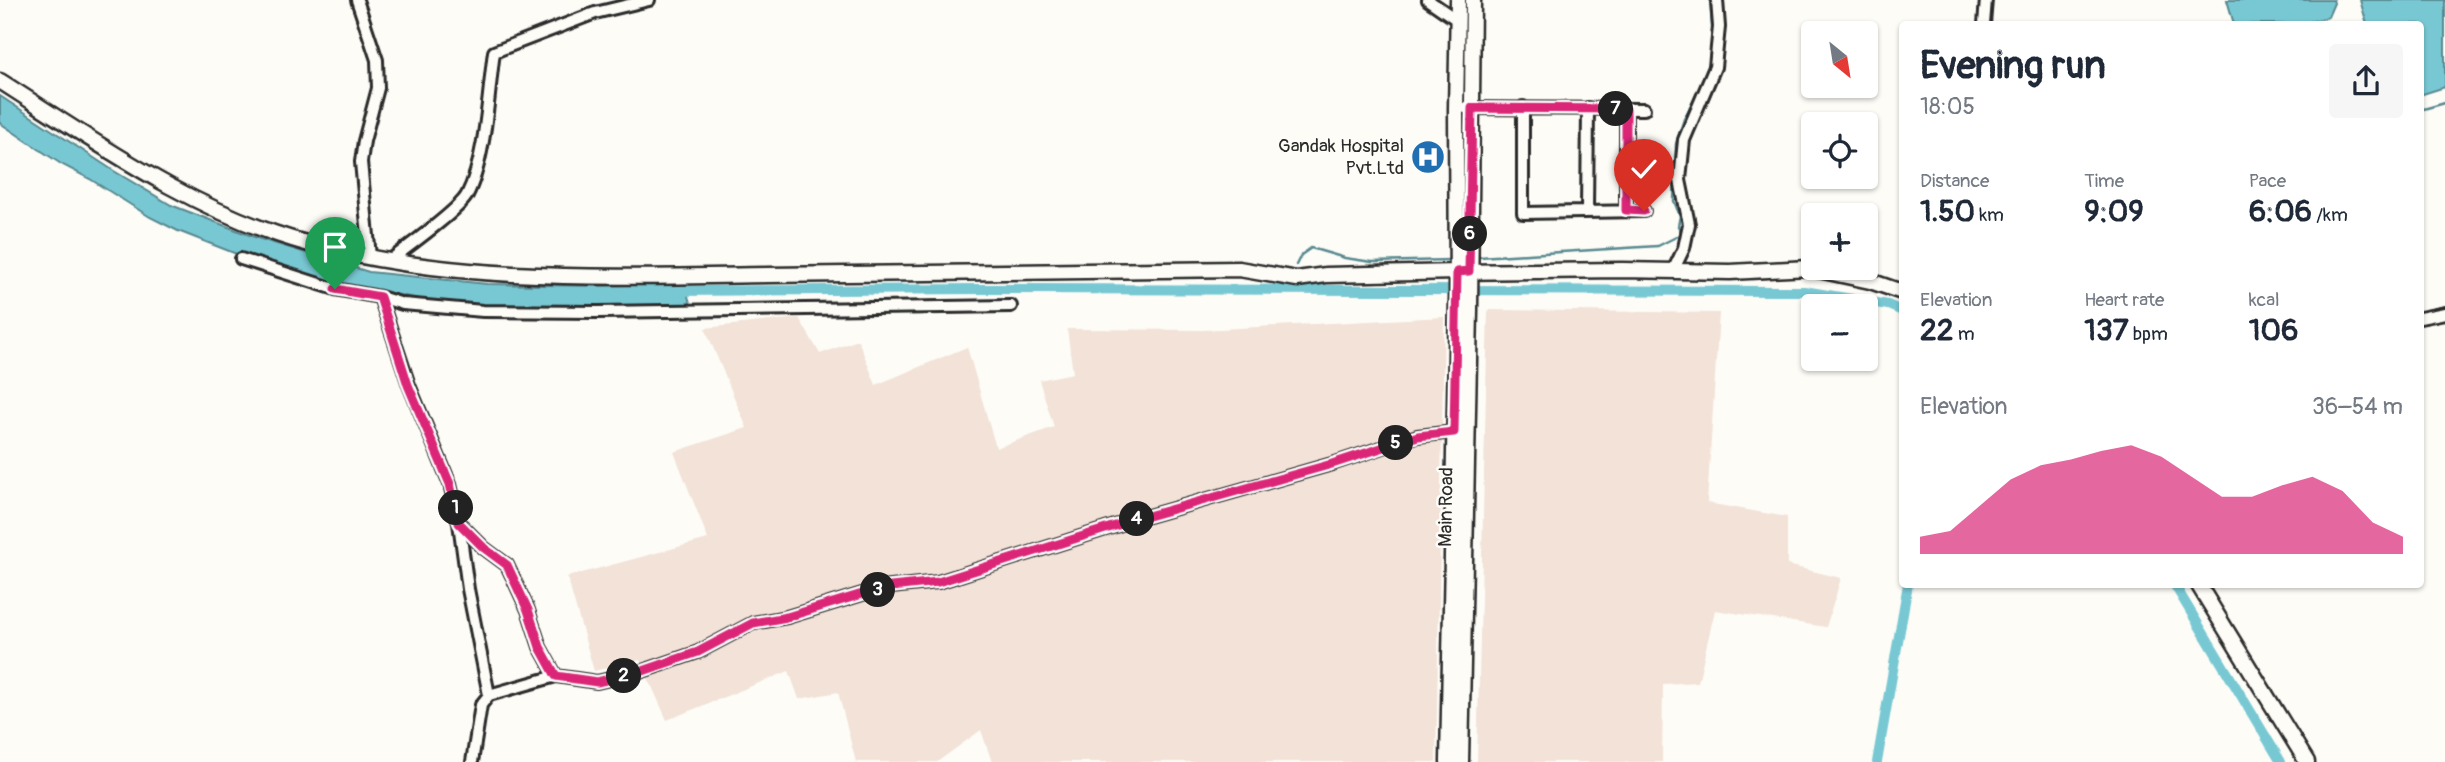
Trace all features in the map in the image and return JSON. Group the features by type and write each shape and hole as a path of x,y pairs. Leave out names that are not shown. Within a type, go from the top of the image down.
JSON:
{"main road":[{"name":"Main Road","path":"1458,0 1456,109 1463,274 1461,762"},
{"name":"Main Road","path":"1463,274 1472,108 1474,0"},
{"path":"0,80 133,166 214,210 305,243 415,267 519,275 682,276 1239,269 1297,279 1326,275 1730,272 1809,268 1870,281 1899,291"},
{"name":"Main Road","path":"1448,762 1454,432 1463,298"},
{"path":"2200,588 2307,762"}],"street":[{"path":"357,0 377,60 379,88 361,162 369,257"},
{"path":"389,261 466,197 479,157 494,52 595,13 649,0"},
{"path":"1428,0 1457,20"},
{"path":"1673,271 1684,248 1689,224 1680,180 1684,140 1715,67 1719,27 1717,0"},
{"path":"1984,21 1986,0"},
{"path":"1523,107 1523,213 1644,211"},
{"path":"1587,211 1588,108"},
{"path":"1456,109 1644,109"},
{"path":"1626,109 1626,210"},
{"path":"242,259 335,289 430,308 496,312 597,312 1010,306"},
{"path":"380,297 408,385 450,484 489,695"},
{"path":"2424,317 2445,313"},
{"path":"472,762 481,705 489,695 556,676 597,682 640,672 698,652 753,623 787,617 882,588 938,582 1134,520 1332,464 1418,436 1454,432"},
{"path":"459,523 484,548 507,565 528,610 540,647 556,676"}],"shaded area":[{"path":"1488,310 1719,313 1707,503 1787,517 1787,565 1841,578 1826,627 1715,610 1698,682 1663,684 1662,762 1477,762"},
{"path":"1444,317 1436,762 992,762 981,730 937,762 856,762 838,692 799,699 789,671 667,720 640,660 594,671 567,577 708,539 674,452 747,428 705,328 799,318 820,354 858,340 876,385 967,347 996,448 1054,427 1039,380 1073,373 1067,329 1202,330"}],"water":[{"path":"2227,0 2333,0 2334,3 2328,17 2313,21 2233,21"},
{"path":"2360,0 2445,0 2445,87 2424,94 2424,21 2366,21"},
{"path":"0,96 171,205 257,238 369,272 487,284 599,286 684,283 691,306 529,308 434,302 311,277 252,260 150,217 61,164 0,123"}],"waterway":[{"path":"1710,0 1713,39"},
{"path":"1709,70 1711,56"},
{"path":"1479,257 1658,246 1682,234 1678,226 1680,216 1674,201 1676,144 1684,119 1700,88"},
{"path":"2424,109 2445,103"},
{"path":"1296,265 1301,255 1311,248 1345,258 1372,262 1450,260"},
{"path":"673,291 1804,291 1888,305 1899,310"},
{"path":"1877,762 1907,588"},
{"path":"2176,588 2281,762"}],"place":[{"name":"Gandak Hospital Pvt.Ltd","path":"1428,157"}],"route":[{"path":"335,289 380,297 408,385 450,484 459,523 484,548 507,565 528,610 540,647 556,676 597,682 640,672 698,652 753,623 787,617 882,588 938,582 1134,520 1366,454 1418,436 1454,432 1457,272 1469,271 1472,108 1626,109 1626,210 1644,211"}]}
